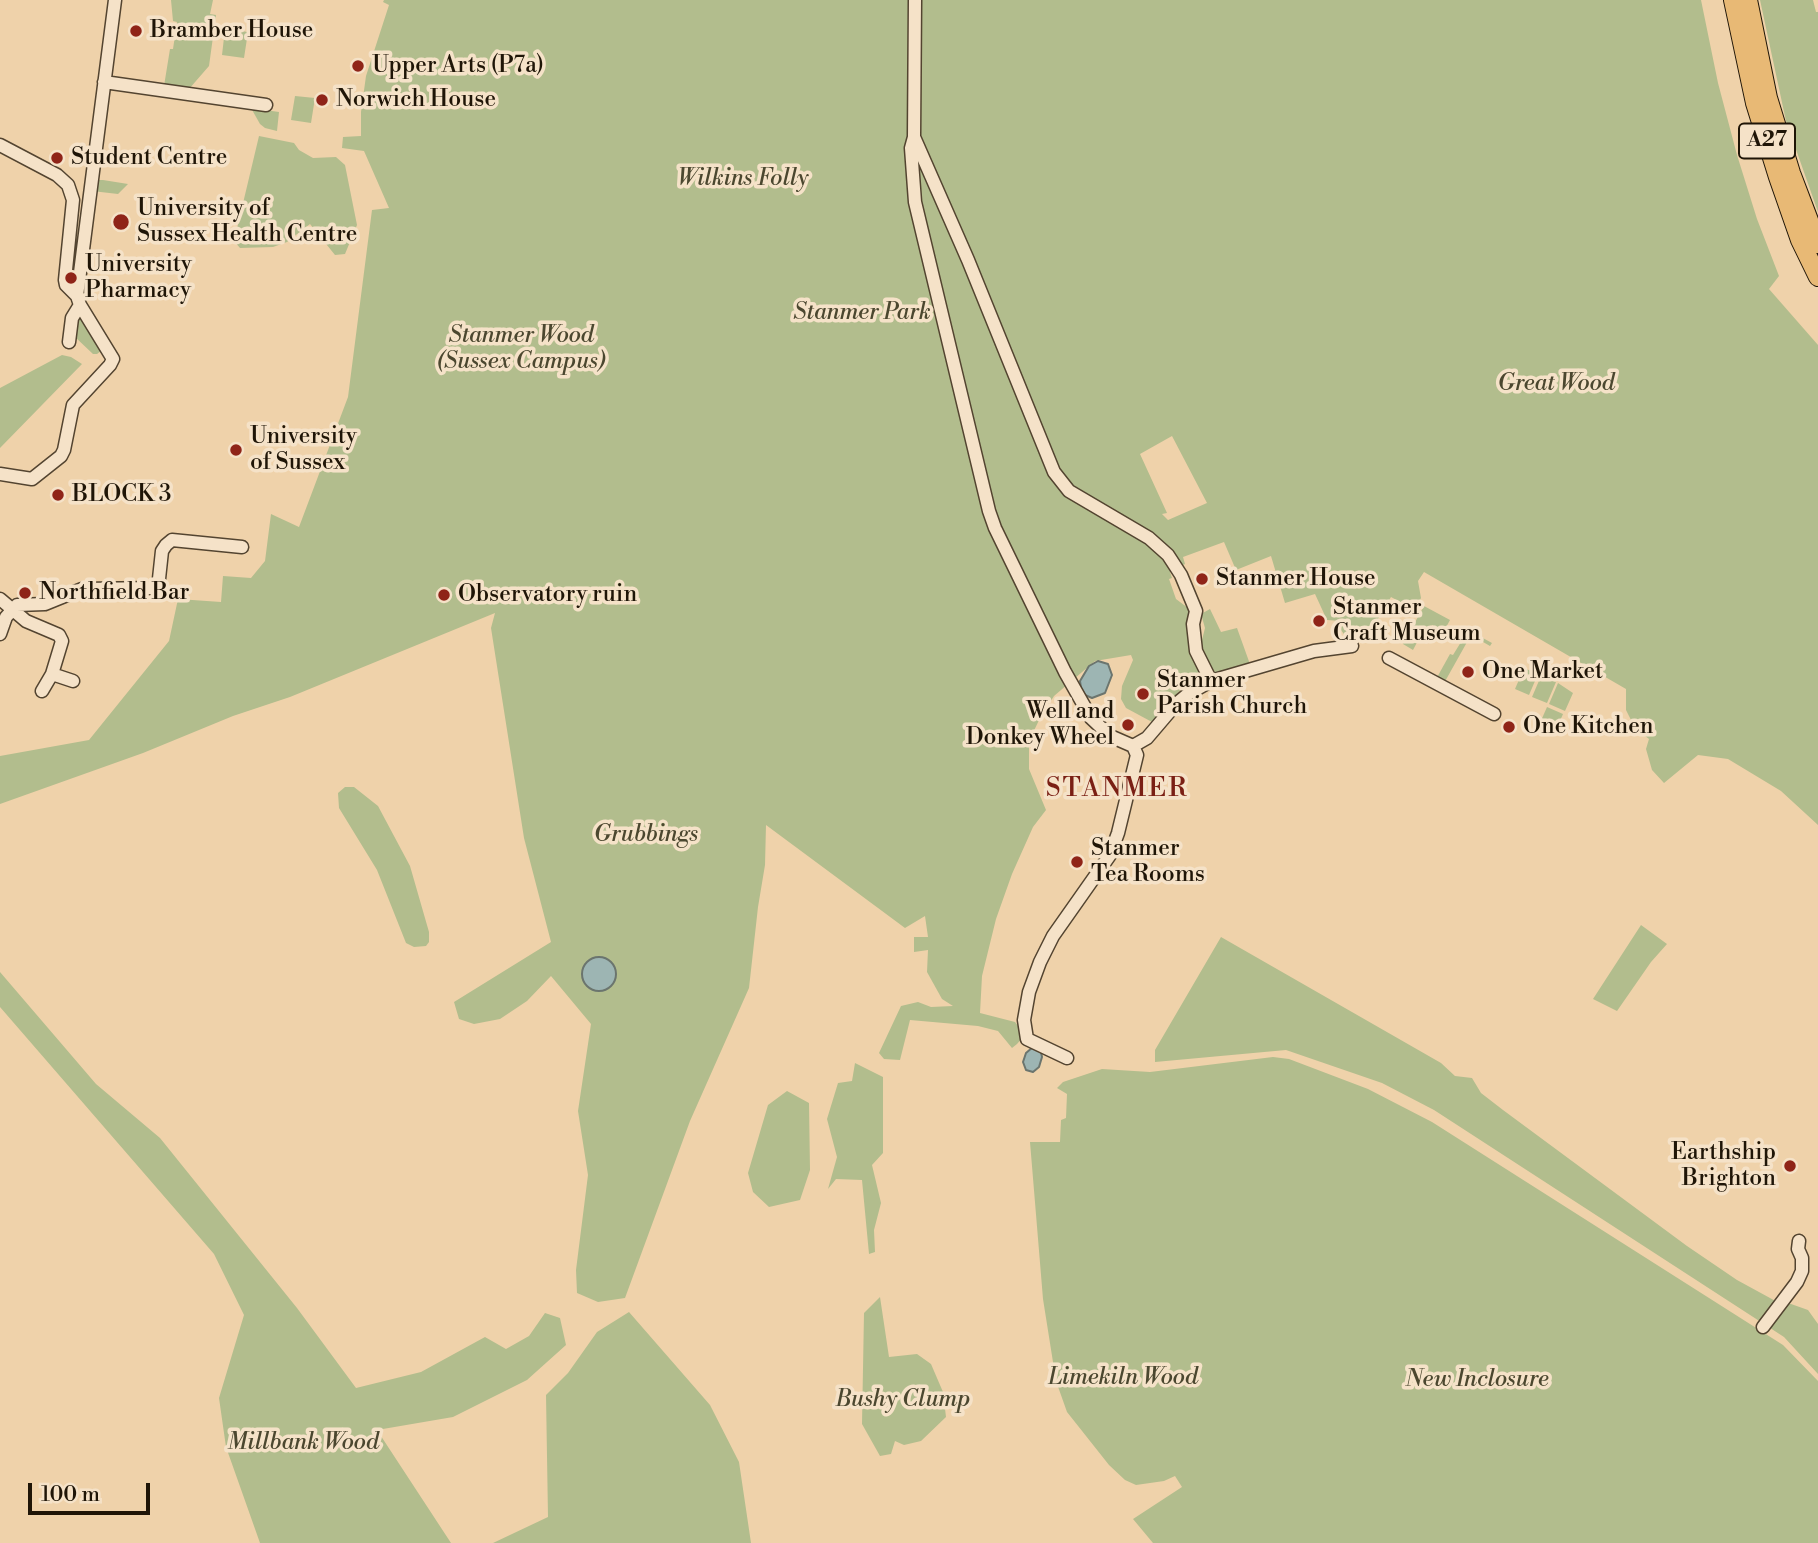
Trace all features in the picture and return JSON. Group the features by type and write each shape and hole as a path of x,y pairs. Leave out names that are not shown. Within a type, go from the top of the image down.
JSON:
{"highway":[{"name":"A27","path":"1732,0 1755,103 1800,240 1818,277"},
{"name":"A27","path":"1748,0 1768,98 1791,173 1818,244"}],"street":[{"path":"68,342 72,318 79,301 115,0"},
{"path":"915,0 914,137 911,167 918,222 995,528 1086,710 1110,736 1133,746 1138,755 1110,856 1053,936 1029,992 1024,1020 1027,1039 1068,1058"},
{"path":"104,82 266,105"},
{"path":"914,137 968,260 1054,472 1069,491 1149,538 1168,555 1181,575 1196,611 1193,624 1196,651 1211,681"},
{"path":"0,145 57,175 68,186 72,213 66,285 79,301 112,356 112,364 73,405 61,456 36,478 29,480 0,474"},
{"path":"195,542 198,528"},
{"path":"0,634 6,617 17,605 45,604 82,590 158,588 162,551 166,545 176,540 242,547"},
{"path":"0,599 33,625 60,636 62,648 42,691"},
{"path":"1133,746 1147,738 1176,704 1211,681 1314,651 1352,646"},
{"path":"1388,658 1494,714"},
{"path":"52,674 73,681"},
{"path":"1763,1327 1797,1282 1802,1271 1799,1241"}],"green space":[{"path":"171,0 213,0 210,14 216,15 209,66 189,89 164,86 177,22 173,21"},
{"path":"1701,0 1718,83 1737,155 1779,276 1769,289 1818,345 1818,825 1781,791 1728,759 1698,755 1664,783 1652,770 1646,749 1649,739 1635,728 1626,710 1626,689 1424,572 1418,581 1421,598 1415,610 1391,597 1365,641 1358,641 1346,637 1341,630 1341,621 1327,620 1315,594 1285,603 1271,556 1236,570 1224,542 1183,557 1185,564 1170,572 1172,578 1169,579 1176,599 1188,608 1189,642 1201,679 1182,688 1152,722 1126,708 1121,699 1122,686 1133,660 1131,655 1095,661 1054,696 1029,741 1029,769 1046,810 1033,827 996,919 982,976 980,1013 1015,1022 1025,1035 1012,1048 998,1031 978,1026 910,1020 900,1060 884,1059 879,1053 901,1006 918,1002 931,1007 953,1006 942,999 927,972 928,950 914,952 914,937 928,937 925,916 905,928 766,825 765,865 749,988 690,1121 625,1298 598,1302 577,1293 576,1270 588,1175 578,1111 591,1024 551,976 527,1001 500,1019 474,1024 459,1019 454,1002 551,942 524,838 491,628 495,613 290,697 0,804 0,756 89,740 169,641 178,599 221,602 223,576 251,578 265,561 271,514 299,527 348,397 372,210 389,208 364,151 342,148 343,137 361,136 366,76 389,5 383,2","holes":["1172,436 1207,503 1168,520 1162,514 1167,513 1140,454"]},
{"path":"1760,0 1813,0 1818,12 1818,212 1786,121"},
{"path":"225,29 248,32 244,58 222,55"},
{"path":"295,96 315,98 311,123 291,120"},
{"path":"251,108 279,112 277,131 260,124"},
{"path":"259,136 294,143 299,150 313,158 336,157 345,165 357,225 345,254 335,255 310,224 287,242 273,247 240,248 234,241"},
{"path":"97,180 128,184 118,194 92,191"},
{"path":"79,316 101,351 97,354 93,354 74,336"},
{"path":"62,355 82,364 0,448 0,388"},
{"path":"1424,606 1450,620 1444,631 1438,632 1439,629 1432,625 1427,632 1423,631 1413,650 1403,644"},
{"path":"1210,609 1221,632 1237,628 1251,667 1214,675 1203,659 1201,644 1205,628 1201,614"},
{"path":"1468,630 1492,643 1490,646 1471,635 1443,685 1435,681 1450,654 1453,655 1461,642 1457,639 1460,635 1464,637"},
{"path":"1524,668 1538,674 1529,695 1515,689"},
{"path":"1541,676 1556,682 1547,703 1532,697"},
{"path":"1558,683 1573,693 1565,711 1549,704"},
{"path":"1547,707 1563,714 1556,730 1540,723"},
{"path":"345,787 354,787 378,806 410,866 429,932 426,946 414,947 406,943 377,870 339,808 338,793"},
{"path":"1641,925 1667,944 1617,1011 1593,999"},
{"path":"1221,937 1441,1063 1455,1076 1472,1078 1481,1093 1687,1246 1737,1280 1781,1304 1791,1304 1808,1310 1818,1324 1818,1374 1784,1337 1434,1110 1382,1083 1286,1050 1155,1062 1155,1050"},
{"name":"Millbank Wood","path":"0,972 96,1084 160,1138 297,1308 356,1388 421,1372 485,1337 506,1349 529,1336 545,1313 560,1318 566,1345 527,1380 453,1417 377,1430 451,1543 260,1543 226,1447 219,1398 244,1315 214,1254 0,1007"},
{"path":"1273,1057 1289,1059 1368,1089 1432,1122 1783,1345 1818,1381 1818,1543 1153,1543 1133,1519 1182,1487 1175,1476 1164,1481 1136,1485 1125,1480 1109,1465 1067,1412 1056,1381 1043,1299 1030,1142 1060,1142 1061,1120 1066,1118 1067,1094 1057,1088 1063,1082 1102,1069 1150,1072"},
{"path":"855,1063 883,1077 883,1153 872,1165 881,1203 874,1230 875,1252 869,1254 862,1180 836,1179 828,1189 837,1157 827,1119 838,1083 852,1081"},
{"path":"787,1091 809,1103 810,1170 800,1200 769,1207 753,1192 748,1173 768,1105"},
{"name":"Bushy Clump","path":"880,1297 889,1357 917,1354 931,1364 943,1392 946,1417 921,1441 904,1445 895,1441 891,1454 880,1456 862,1424 864,1313"},
{"path":"629,1312 710,1405 739,1462 751,1543 493,1543 548,1517 546,1395 568,1373 597,1332"}],"water":[{"path":"1098,661 1108,664 1112,675 1105,693 1092,698 1085,695 1080,681 1089,666"},
{"path":"599,957 611,962 616,974 611,986 599,991 587,986 582,974 587,962"},
{"path":"1033,1047 1041,1052 1042,1057 1039,1067 1033,1072 1026,1070 1023,1062 1026,1053"}],"place":[{"name":"Bramber House","path":"136,31"},
{"name":"Upper Arts (P7a)","path":"358,66"},
{"name":"Norwich House","path":"322,100"},
{"name":"Student Centre","path":"57,158"},
{"name":"University of Sussex Health Centre","path":"121,222"},
{"name":"University Pharmacy","path":"71,278"},
{"name":"University of Sussex","path":"236,450"},
{"name":"BLOCK 3","path":"58,495"},
{"name":"Stanmer House","path":"1202,579"},
{"name":"Northfield Bar","path":"25,593"},
{"name":"Observatory ruin","path":"444,595"},
{"name":"Stanmer Craft Museum","path":"1319,621"},
{"name":"One Market","path":"1468,672"},
{"name":"Stanmer Parish Church","path":"1143,694"},
{"name":"Well and Donkey Wheel","path":"1128,725"},
{"name":"One Kitchen","path":"1509,727"},
{"name":"Stanmer Tea Rooms","path":"1077,862"},
{"name":"Earthship Brighton","path":"1790,1166"}],"district":[{"name":"STANMER","path":"1117,790"}],"park label":[{"name":"Wilkins Folly","path":"743,179"},
{"name":"Stanmer Park","path":"862,313"},
{"name":"Stanmer Wood (Sussex Campus)","path":"521,349"},
{"name":"Great Wood","path":"1556,384"},
{"name":"Grubbings","path":"646,835"},
{"name":"Limekiln Wood","path":"1123,1378"},
{"name":"New Inclosure","path":"1477,1380"}]}
